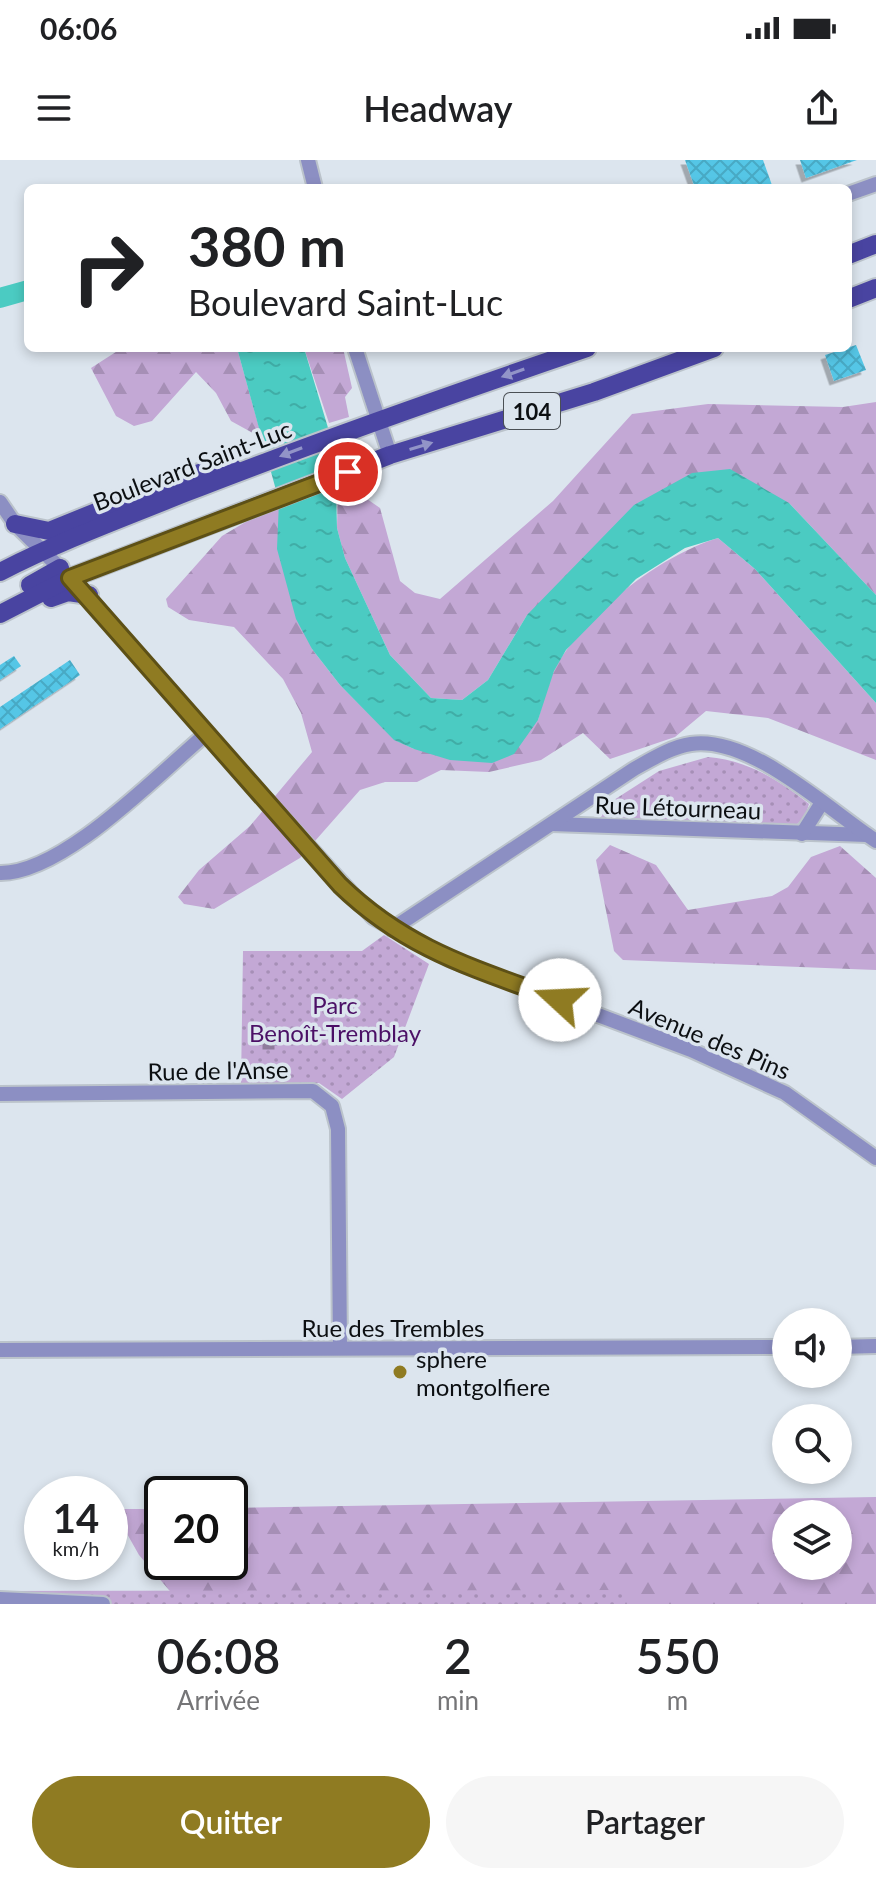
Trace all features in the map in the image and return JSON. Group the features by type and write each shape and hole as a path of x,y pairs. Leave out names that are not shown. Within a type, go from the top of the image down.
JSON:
{"main road":[{"path":"852,253 876,244"},
{"path":"852,297 876,288"},
{"name":"Boulevard Saint-Luc","path":"245,470 379,419 575,352"},
{"name":"104","path":"0,572 56,564 260,506 390,455 594,392 703,352"},
{"path":"15,524 49,531 218,467 245,470"},
{"path":"0,601 56,564 221,492 245,470"},
{"name":"104","path":"0,614 56,564"},
{"path":"0,627 68,592 89,595"}],"street":[{"path":"308,160 314,184"},
{"path":"852,193 876,184"},
{"path":"356,352 390,455"},
{"name":"Avenue des Pins","path":"0,502 15,524 89,595 206,734 340,885 373,917 449,959 691,1050 785,1093 876,1158"},
{"path":"0,873 17,873 63,854 206,734"},
{"name":"Rue Létourneau","path":"392,929 634,769 664,752 693,743 744,751 795,782 821,804 872,838"},
{"path":"802,834 821,804"},
{"name":"Rue Létourneau","path":"551,824 872,838"},
{"name":"Rue de l'Anse","path":"0,1094 313,1091 332,1106 338,1129 340,1348"},
{"path":"852,1347 876,1346"},
{"name":"Rue des Trembles","path":"0,1350 772,1347"},
{"path":"0,1599 103,1604"}],"green space":[{"path":"116,352 238,352 262,438 231,421 216,393 196,372 152,421 134,426 116,416 91,368"},
{"path":"305,352 344,352 352,388 345,397 349,417 329,423"},
{"path":"876,402 876,595 789,503 527,615 488,680 462,700 431,698 390,655 345,558 337,528 338,479 380,508 400,581 415,593 440,599 553,501 632,414 708,404 843,407"},
{"path":"279,502 312,649 340,685 395,740 414,749 538,720 553,673 569,647 605,607 649,572 695,546 718,538 755,569 876,703 876,760 768,718 706,711 675,737 610,759 583,733 541,760 489,772 441,770 417,782 385,782 360,790 300,858 214,909 184,904 178,897 199,870 250,826 312,752 301,713 283,679 234,627 189,620 168,607 166,599 222,536"},
{"path":"708,757 736,762 774,779 809,804 805,817 795,826 597,819 596,813 603,807 659,771"},
{"path":"610,845 656,865 688,910 772,896 788,887 811,857 840,846 876,878 876,970 623,960 614,951 596,860"},
{"name":"Parc Benoît-Tremblay","path":"384,935 429,964 394,1057 342,1099 319,1083 241,1083 243,951 362,951"},
{"path":"876,1497 876,1604 181,1604 160,1580 248,1580 248,1508"},
{"path":"128,1509 144,1509 144,1561 128,1536"},
{"path":"626,1590 625,1604 0,1604 0,1591"}],"water":[{"path":"238,352 305,352 335,451 337,528 345,558 390,655 431,698 462,700 488,680 527,615 634,505 692,473 730,469 789,503 876,595 876,703 755,569 718,538 685,548 636,579 566,650 554,671 538,720 514,754 492,763 450,760 414,749 394,740 340,685 312,649 296,619 277,549 279,501"}],"building":[{"path":"685,160 763,160 772,184 694,184"},
{"path":"800,160 857,160 806,178"},
{"path":"856,345 866,370 834,381 825,355 852,352 852,346"},
{"path":"14,656 21,666 0,680 0,665"},
{"path":"70,660 80,675 0,729 0,707"},
{"path":"267,1029 279,1030 279,1045 267,1045"}],"waterway":[{"path":"0,298 24,291"}],"place":[{"name":"sphere montgolfiere","path":"400,1372"}],"route":[{"path":"348,472 70,578 89,595 206,734 340,885 373,917 424,948 560,1000"}]}
